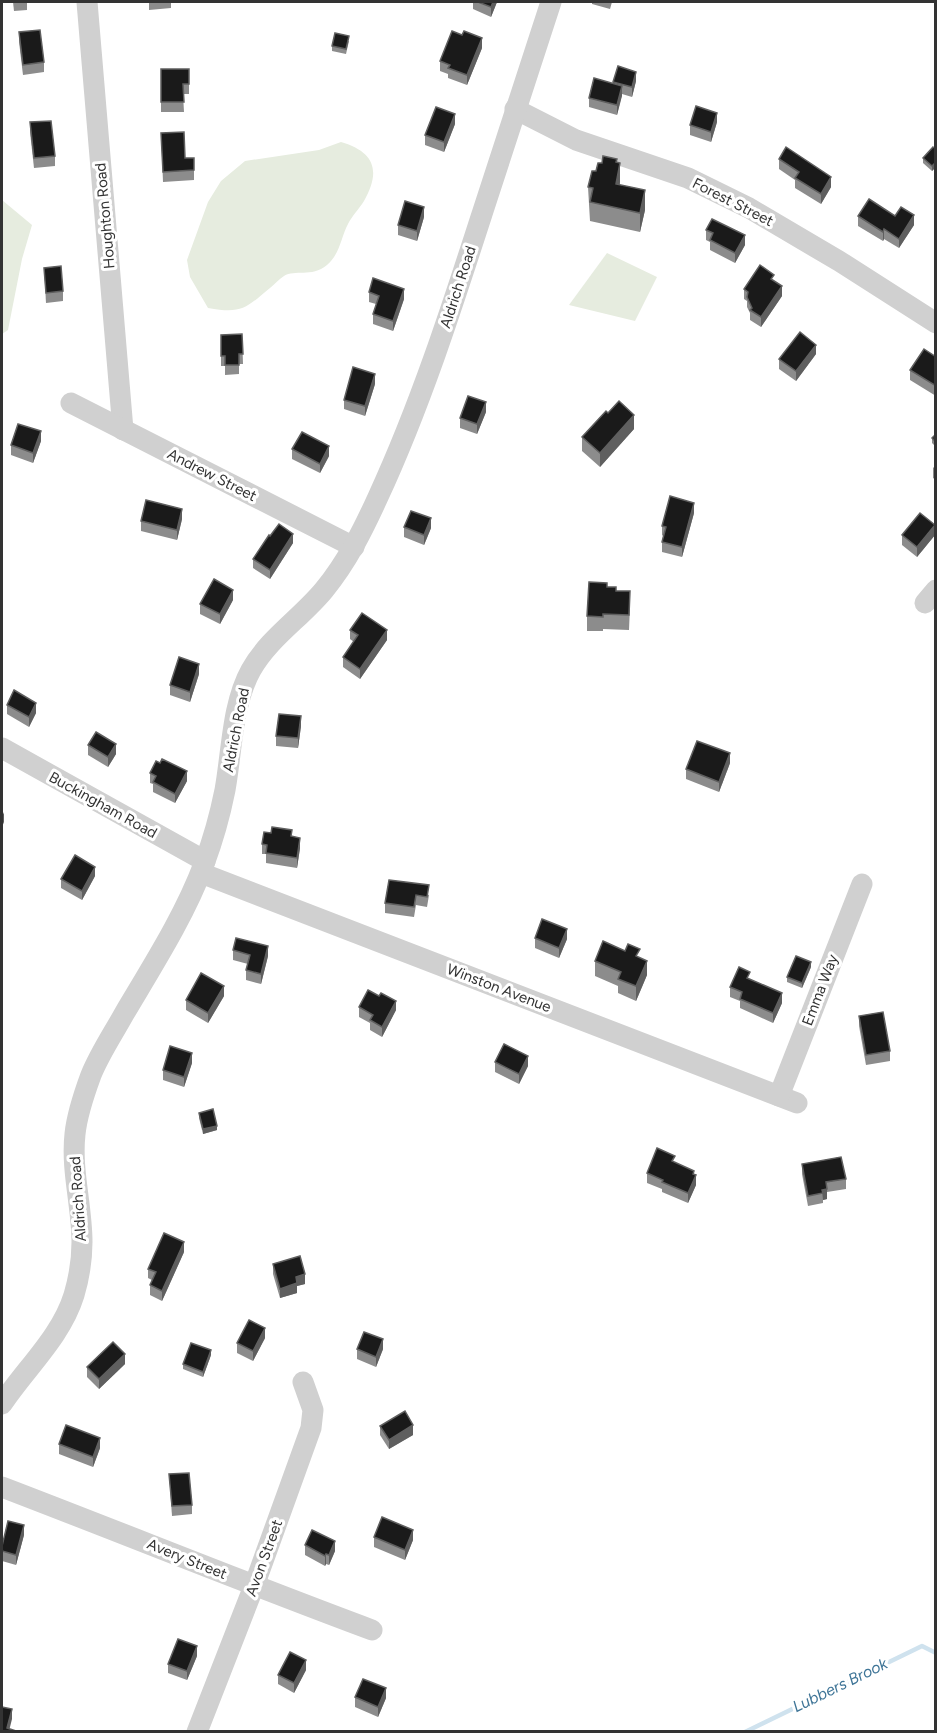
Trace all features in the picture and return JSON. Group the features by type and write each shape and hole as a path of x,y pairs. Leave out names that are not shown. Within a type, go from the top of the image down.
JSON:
{"street":[{"name":"Houghton Road","path":"87,2 123,430"},
{"name":"Aldrich Road","path":"2,1404 52,1338 69,1309 75,1293 82,1241 75,1170 75,1135 87,1085 99,1057 172,930 203,867 225,791 238,703 249,674 266,648 324,590 354,547 394,462 454,302 551,2"},
{"name":"Forest Street","path":"515,110 576,140 688,178 749,208 839,261 936,323"},
{"name":"Andrew Street","path":"71,403 354,547"},
{"name":"Buckingham Road","path":"2,748 203,867"},
{"name":"Winston Avenue","path":"203,867 788,1100"},
{"name":"Emma Way","path":"788,1100 862,884"},
{"name":"Avon Street","path":"197,1731 254,1586 313,1422 313,1410 303,1382"},
{"name":"Avery Street","path":"2,1486 372,1630"}],"shaded area":[{"path":"341,142 361,151 368,157 373,172 364,201 351,218 338,251 331,261 315,271 284,276 242,308 228,310 208,308 190,277 187,260 208,202 221,181 245,161 319,150"},
{"path":"2,200 32,225 22,259 8,330 2,334"},
{"path":"607,253 657,277 635,321 569,305"}],"building":[{"path":"478,2 493,2 491,7"},
{"path":"40,30 44,62 23,65 19,32"},
{"path":"452,31 462,35 464,31 482,38 467,75 448,68 450,65 440,61"},
{"path":"335,33 349,36 346,49 332,46"},
{"path":"618,66 636,72 632,87 613,82"},
{"path":"161,69 189,69 189,84 183,84 184,102 161,102"},
{"path":"594,78 622,86 617,105 589,98"},
{"path":"696,106 717,113 711,132 690,125"},
{"path":"436,107 455,114 444,142 425,135"},
{"path":"51,121 55,156 34,158 30,122"},
{"path":"184,132 185,158 194,158 194,170 163,172 161,133"},
{"path":"786,147 831,177 821,194 795,178 799,172 779,159"},
{"path":"933,147 936,149 936,162 932,166 923,158"},
{"path":"603,156 617,159 616,162 620,163 616,184 645,190 640,213 590,202 593,188 588,187 592,171 596,171 598,163 602,163"},
{"path":"869,199 895,216 901,207 914,215 899,239 858,216"},
{"path":"405,201 424,207 417,231 398,225"},
{"path":"712,219 745,235 735,253 710,240 713,233 706,230"},
{"path":"760,265 774,275 771,279 782,286 761,317 750,310 752,308 747,297 748,292 744,289"},
{"path":"61,266 63,291 46,293 44,268"},
{"path":"373,278 404,289 393,321 373,314 379,296 369,292"},
{"path":"800,332 816,345 796,371 779,359"},
{"path":"242,334 243,354 239,354 239,365 225,365 225,356 221,356 221,335"},
{"path":"924,349 936,357 936,386 910,370"},
{"path":"353,367 375,374 365,406 344,400"},
{"path":"468,396 486,402 477,424 460,418"},
{"path":"619,401 634,415 600,453 582,437 606,411 608,413"},
{"path":"18,424 41,431 33,453 11,445"},
{"path":"302,432 329,446 320,464 292,449"},
{"path":"670,496 694,503 682,547 662,542 666,527 662,526"},
{"path":"146,500 182,509 177,530 141,521"},
{"path":"411,511 431,518 424,535 404,527"},
{"path":"920,513 935,525 917,547 902,535"},
{"path":"279,524 293,534 270,570 253,559"},
{"path":"214,579 233,590 220,614 200,604"},
{"path":"589,582 607,583 607,587 616,587 616,591 630,591 629,615 587,616"},
{"path":"362,613 387,630 360,669 343,657 358,635 350,630"},
{"path":"179,657 199,664 190,692 170,685"},
{"path":"14,690 36,703 29,717 7,705"},
{"path":"279,714 301,716 298,738 276,736"},
{"path":"96,732 116,744 108,757 88,745"},
{"path":"697,741 730,753 719,782 686,769"},
{"path":"162,759 187,771 175,794 153,782 156,776 150,773 156,761 160,763"},
{"path":"272,827 292,830 291,836 300,838 297,858 266,853 267,845 262,844 264,832 271,833"},
{"path":"75,855 95,867 82,891 61,879"},
{"path":"389,880 429,885 427,897 416,895 414,907 385,903"},
{"path":"542,919 567,929 559,948 535,938"},
{"path":"236,938 268,946 261,974 246,970 250,955 233,950"},
{"path":"603,941 625,951 628,944 640,949 636,956 647,961 636,986 618,979 621,972 595,961"},
{"path":"796,956 811,962 802,983 787,977"},
{"path":"739,967 750,972 747,978 782,993 773,1013 740,999 742,992 730,987"},
{"path":"201,973 224,986 208,1013 186,1000"},
{"path":"368,990 379,996 381,993 396,1001 382,1027 370,1020 373,1015 359,1007"},
{"path":"883,1012 890,1051 866,1055 859,1016"},
{"path":"504,1044 528,1056 519,1074 495,1062"},
{"path":"170,1046 192,1053 184,1077 163,1070"},
{"path":"213,1109 217,1126 203,1129 199,1113"},
{"path":"657,1148 675,1156 672,1161 694,1171 693,1174 696,1175 688,1193 647,1173"},
{"path":"841,1157 846,1179 826,1182 827,1189 822,1190 823,1193 808,1196 802,1164"},
{"path":"164,1233 184,1242 162,1291 150,1285 156,1272 148,1269"},
{"path":"300,1256 305,1274 296,1277 297,1283 280,1289 273,1264"},
{"path":"249,1320 265,1328 253,1351 237,1343"},
{"path":"364,1332 383,1339 376,1357 357,1349"},
{"path":"113,1342 125,1354 99,1379 87,1367"},
{"path":"191,1343 211,1350 203,1372 183,1364"},
{"path":"405,1411 413,1425 389,1440 380,1426"},
{"path":"66,1425 100,1438 93,1457 59,1444"},
{"path":"189,1473 192,1505 172,1506 169,1474"},
{"path":"382,1517 413,1530 405,1550 374,1537"},
{"path":"8,1521 24,1525 16,1555 2,1551"},
{"path":"312,1530 335,1541 329,1555 325,1556 305,1545"},
{"path":"178,1639 197,1646 187,1671 168,1664"},
{"path":"290,1652 306,1660 294,1683 278,1675"},
{"path":"363,1679 386,1688 378,1707 355,1697"},
{"path":"2,1707 12,1709 7,1728 16,1731 2,1731"}],"waterway":[{"name":"Lubbers Brook","path":"745,1732 922,1646 936,1653"}]}
